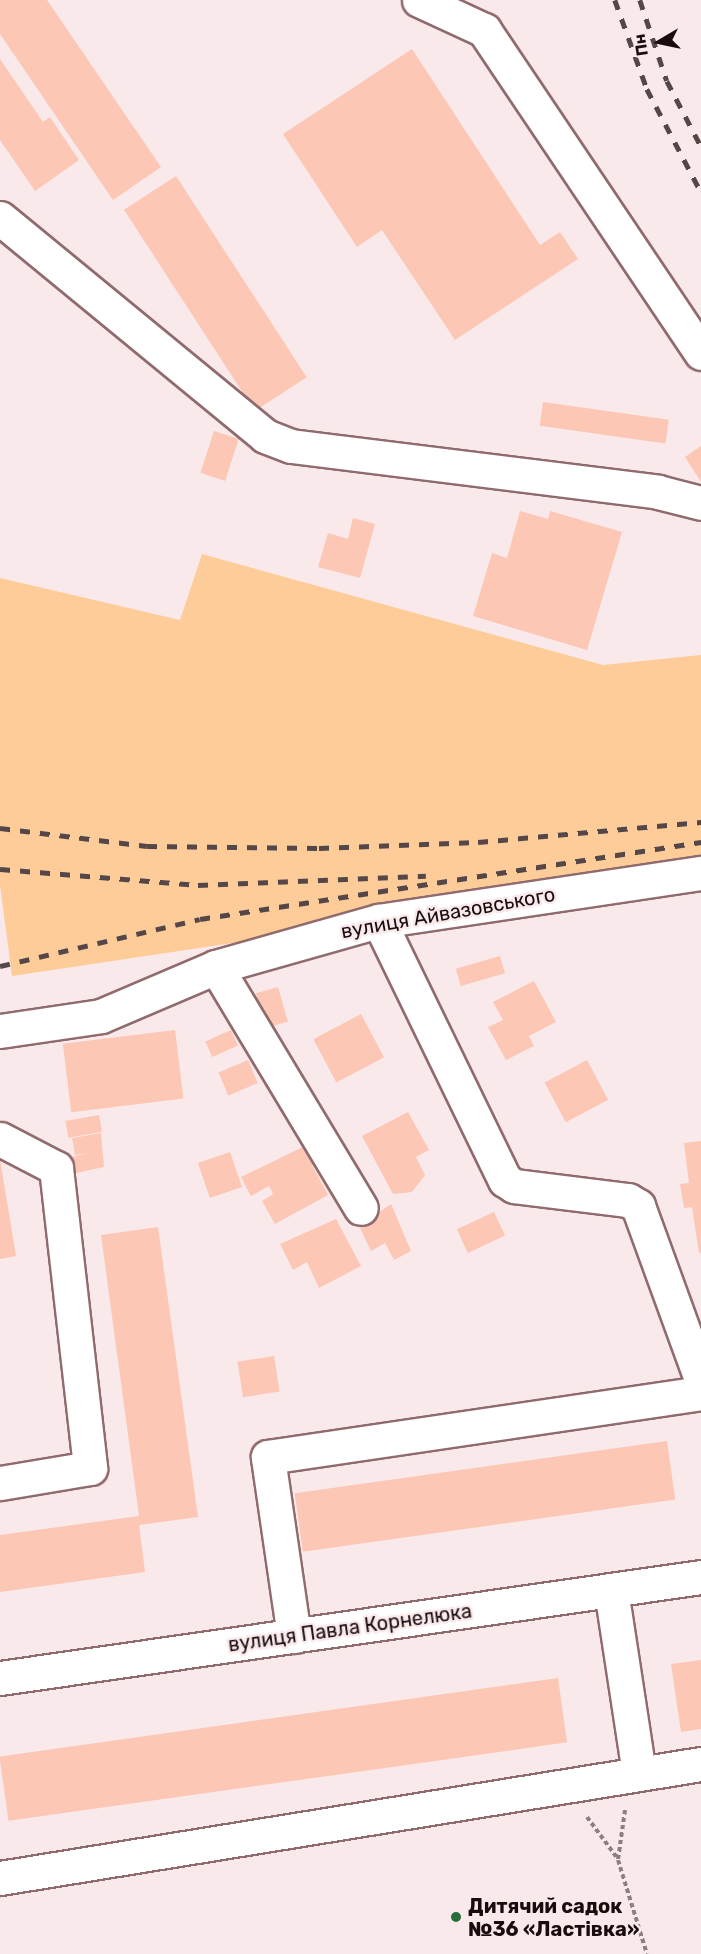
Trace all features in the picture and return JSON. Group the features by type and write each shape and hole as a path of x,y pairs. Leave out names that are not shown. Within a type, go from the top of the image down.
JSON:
{"street":[{"path":"419,0 484,30 701,353"},
{"path":"0,218 265,436 291,446 658,492 701,502"},
{"name":"вулиця Айвазовського","path":"0,1031 101,1016 216,967 380,921 701,873"},
{"path":"380,921 505,1180 514,1186 628,1200 638,1206 701,1379"},
{"path":"216,967 361,1208"},
{"path":"0,1139 56,1168 90,1468 0,1483"},
{"path":"294,1636 267,1457 701,1393"},
{"name":"вулиця Павла Корнелюка","path":"0,1678 701,1577"},
{"path":"611,1590 634,1773"},
{"path":"0,1878 564,1784 701,1764"}],"path":[{"path":"618,1860 634,1773"},
{"path":"564,1784 618,1860 647,1954"}],"shaded area":[{"path":"202,554 603,665 701,655 701,873 12,976 0,885 0,578 180,620"}],"building":[{"path":"0,0 47,0 161,167 113,200 0,34"},
{"path":"412,49 540,245 560,232 578,259 455,340 382,230 357,247 283,134"},
{"path":"0,59 43,122 50,117 79,160 35,191 0,140"},
{"path":"176,176 307,377 255,411 124,210"},
{"path":"543,402 669,420 665,443 540,426"},
{"path":"214,431 239,439 225,481 200,473"},
{"path":"701,446 701,482 685,457"},
{"path":"520,511 548,519 550,511 622,532 587,650 473,616 492,553 507,558"},
{"path":"353,518 375,524 360,578 318,567 328,533 348,539"},
{"path":"500,956 505,973 461,986 456,969"},
{"path":"534,981 556,1022 529,1036 534,1046 506,1060 488,1027 503,1020 493,1002"},
{"path":"278,987 288,1022 266,1028 256,993"},
{"path":"361,1014 384,1057 336,1083 313,1039"},
{"path":"175,1030 183,1098 71,1112 63,1044"},
{"path":"231,1030 238,1046 212,1057 205,1041"},
{"path":"248,1060 258,1083 228,1096 219,1073"},
{"path":"587,1060 608,1100 566,1122 545,1083"},
{"path":"408,1112 429,1150 416,1157 425,1175 412,1192 393,1194 362,1136"},
{"path":"99,1115 102,1132 68,1138 66,1121"},
{"path":"101,1133 104,1167 71,1174 67,1158 88,1153 75,1155 72,1138"},
{"path":"701,1141 701,1253 699,1253 692,1207 684,1208 680,1184 689,1183 684,1143"},
{"path":"313,1142 323,1159 312,1165 328,1195 275,1224 262,1201 273,1194 269,1186 251,1196 241,1177"},
{"path":"230,1152 242,1187 210,1198 198,1163"},
{"path":"0,1159 16,1256 0,1259"},
{"path":"391,1204 411,1251 394,1260 385,1243 371,1251 359,1226"},
{"path":"494,1212 505,1236 468,1253 457,1229"},
{"path":"336,1219 361,1266 319,1288 307,1262 293,1270 280,1244"},
{"path":"158,1227 198,1517 139,1525 145,1572 0,1592 0,1535 139,1516 101,1235"},
{"path":"274,1356 280,1392 243,1397 237,1362"},
{"path":"667,1441 675,1499 303,1552 295,1493"},
{"path":"701,1660 701,1729 681,1732 671,1664"},
{"path":"558,1678 567,1742 9,1821 0,1756"}],"railway":[{"path":"615,0 647,89 701,192"},
{"path":"640,0 667,81 701,146"},
{"path":"0,828 147,846 319,848 478,842 701,822"},
{"path":"0,966 200,919 701,842"},
{"path":"0,869 198,885 426,876"}],"place":[{"name":"Дитячий садок №36 «Ластівка»","path":"456,1917"}]}
